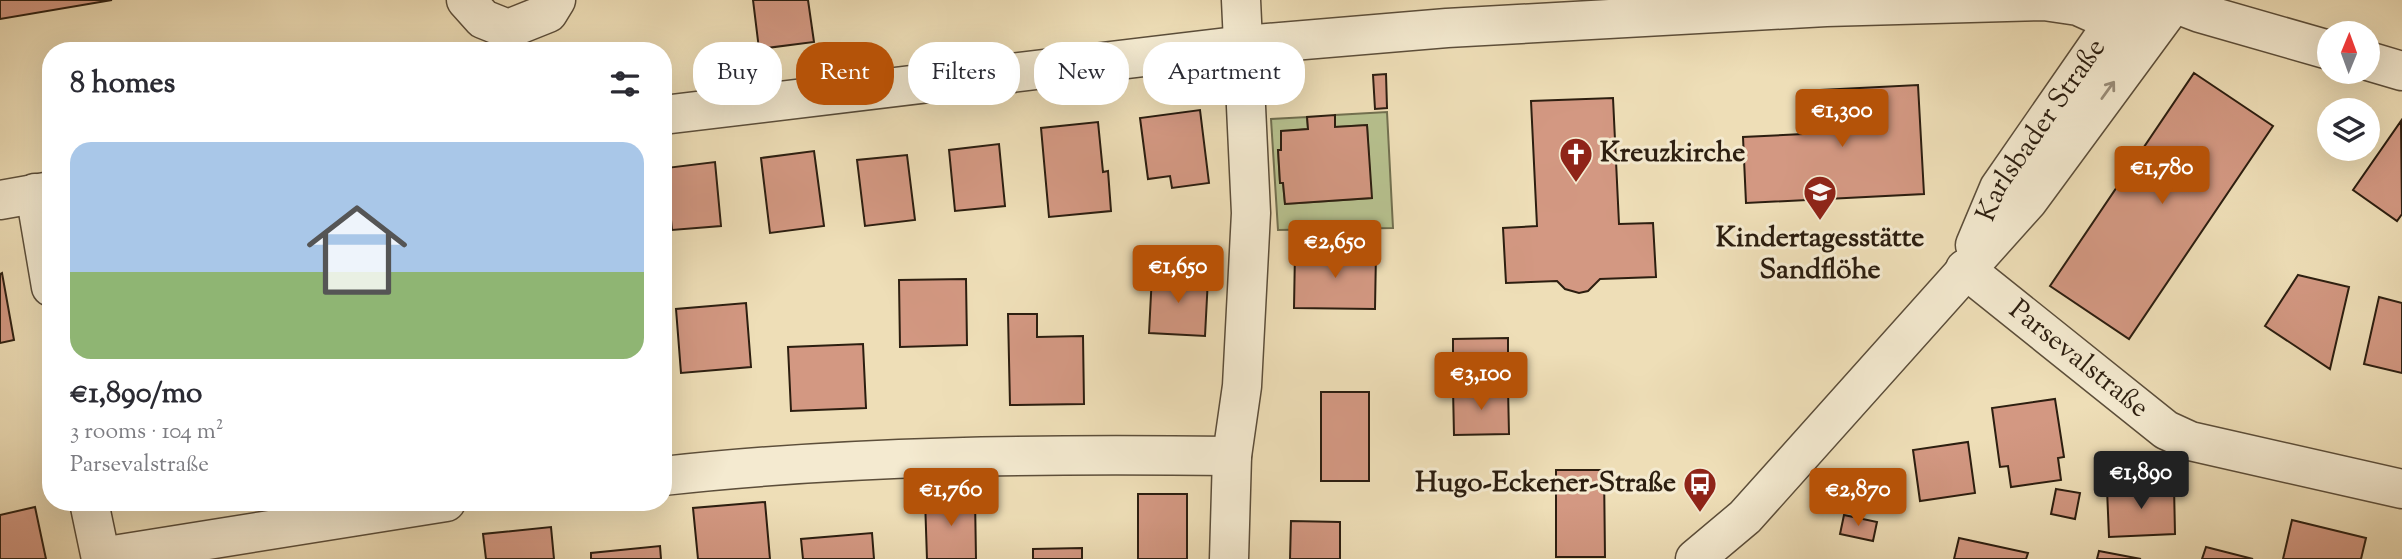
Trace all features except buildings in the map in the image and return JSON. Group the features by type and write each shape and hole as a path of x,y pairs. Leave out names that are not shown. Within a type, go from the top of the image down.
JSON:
{"street":[{"path":"466,0 483,19 508,29 548,13 556,0"},
{"path":"1241,0 1244,42"},
{"path":"1280,42 1826,3 2044,1 2078,6 2131,20"},
{"path":"2172,1 2317,46"},
{"name":"Karlsbader Straße","path":"1695,559 1745,517 2028,201 2131,20 2172,1"},
{"path":"672,114 1143,57"},
{"path":"2380,65 2402,71"},
{"path":"1229,559 1232,456 1242,386 1251,213 1246,105"},
{"path":"29,195 42,249"},
{"name":"Parsevalstraße","path":"1965,269 2166,430 2190,441 2402,489"},
{"path":"672,474 882,459 1022,454 1232,456"},
{"path":"91,511 101,558 391,511"}],"green space":[{"path":"1387,112 1393,228 1278,230 1271,119 1307,117 1308,129 1281,132 1281,150 1278,150 1280,182 1283,183 1285,204 1371,198 1367,125 1335,127 1335,115"}],"place":[{"name":"Kreuzkirche","path":"1576,184"},
{"name":"Kindertagesstätte Sandflöhe","path":"1820,222"},
{"name":"Hugo-Eckener-Straße","path":"1700,514"}]}
